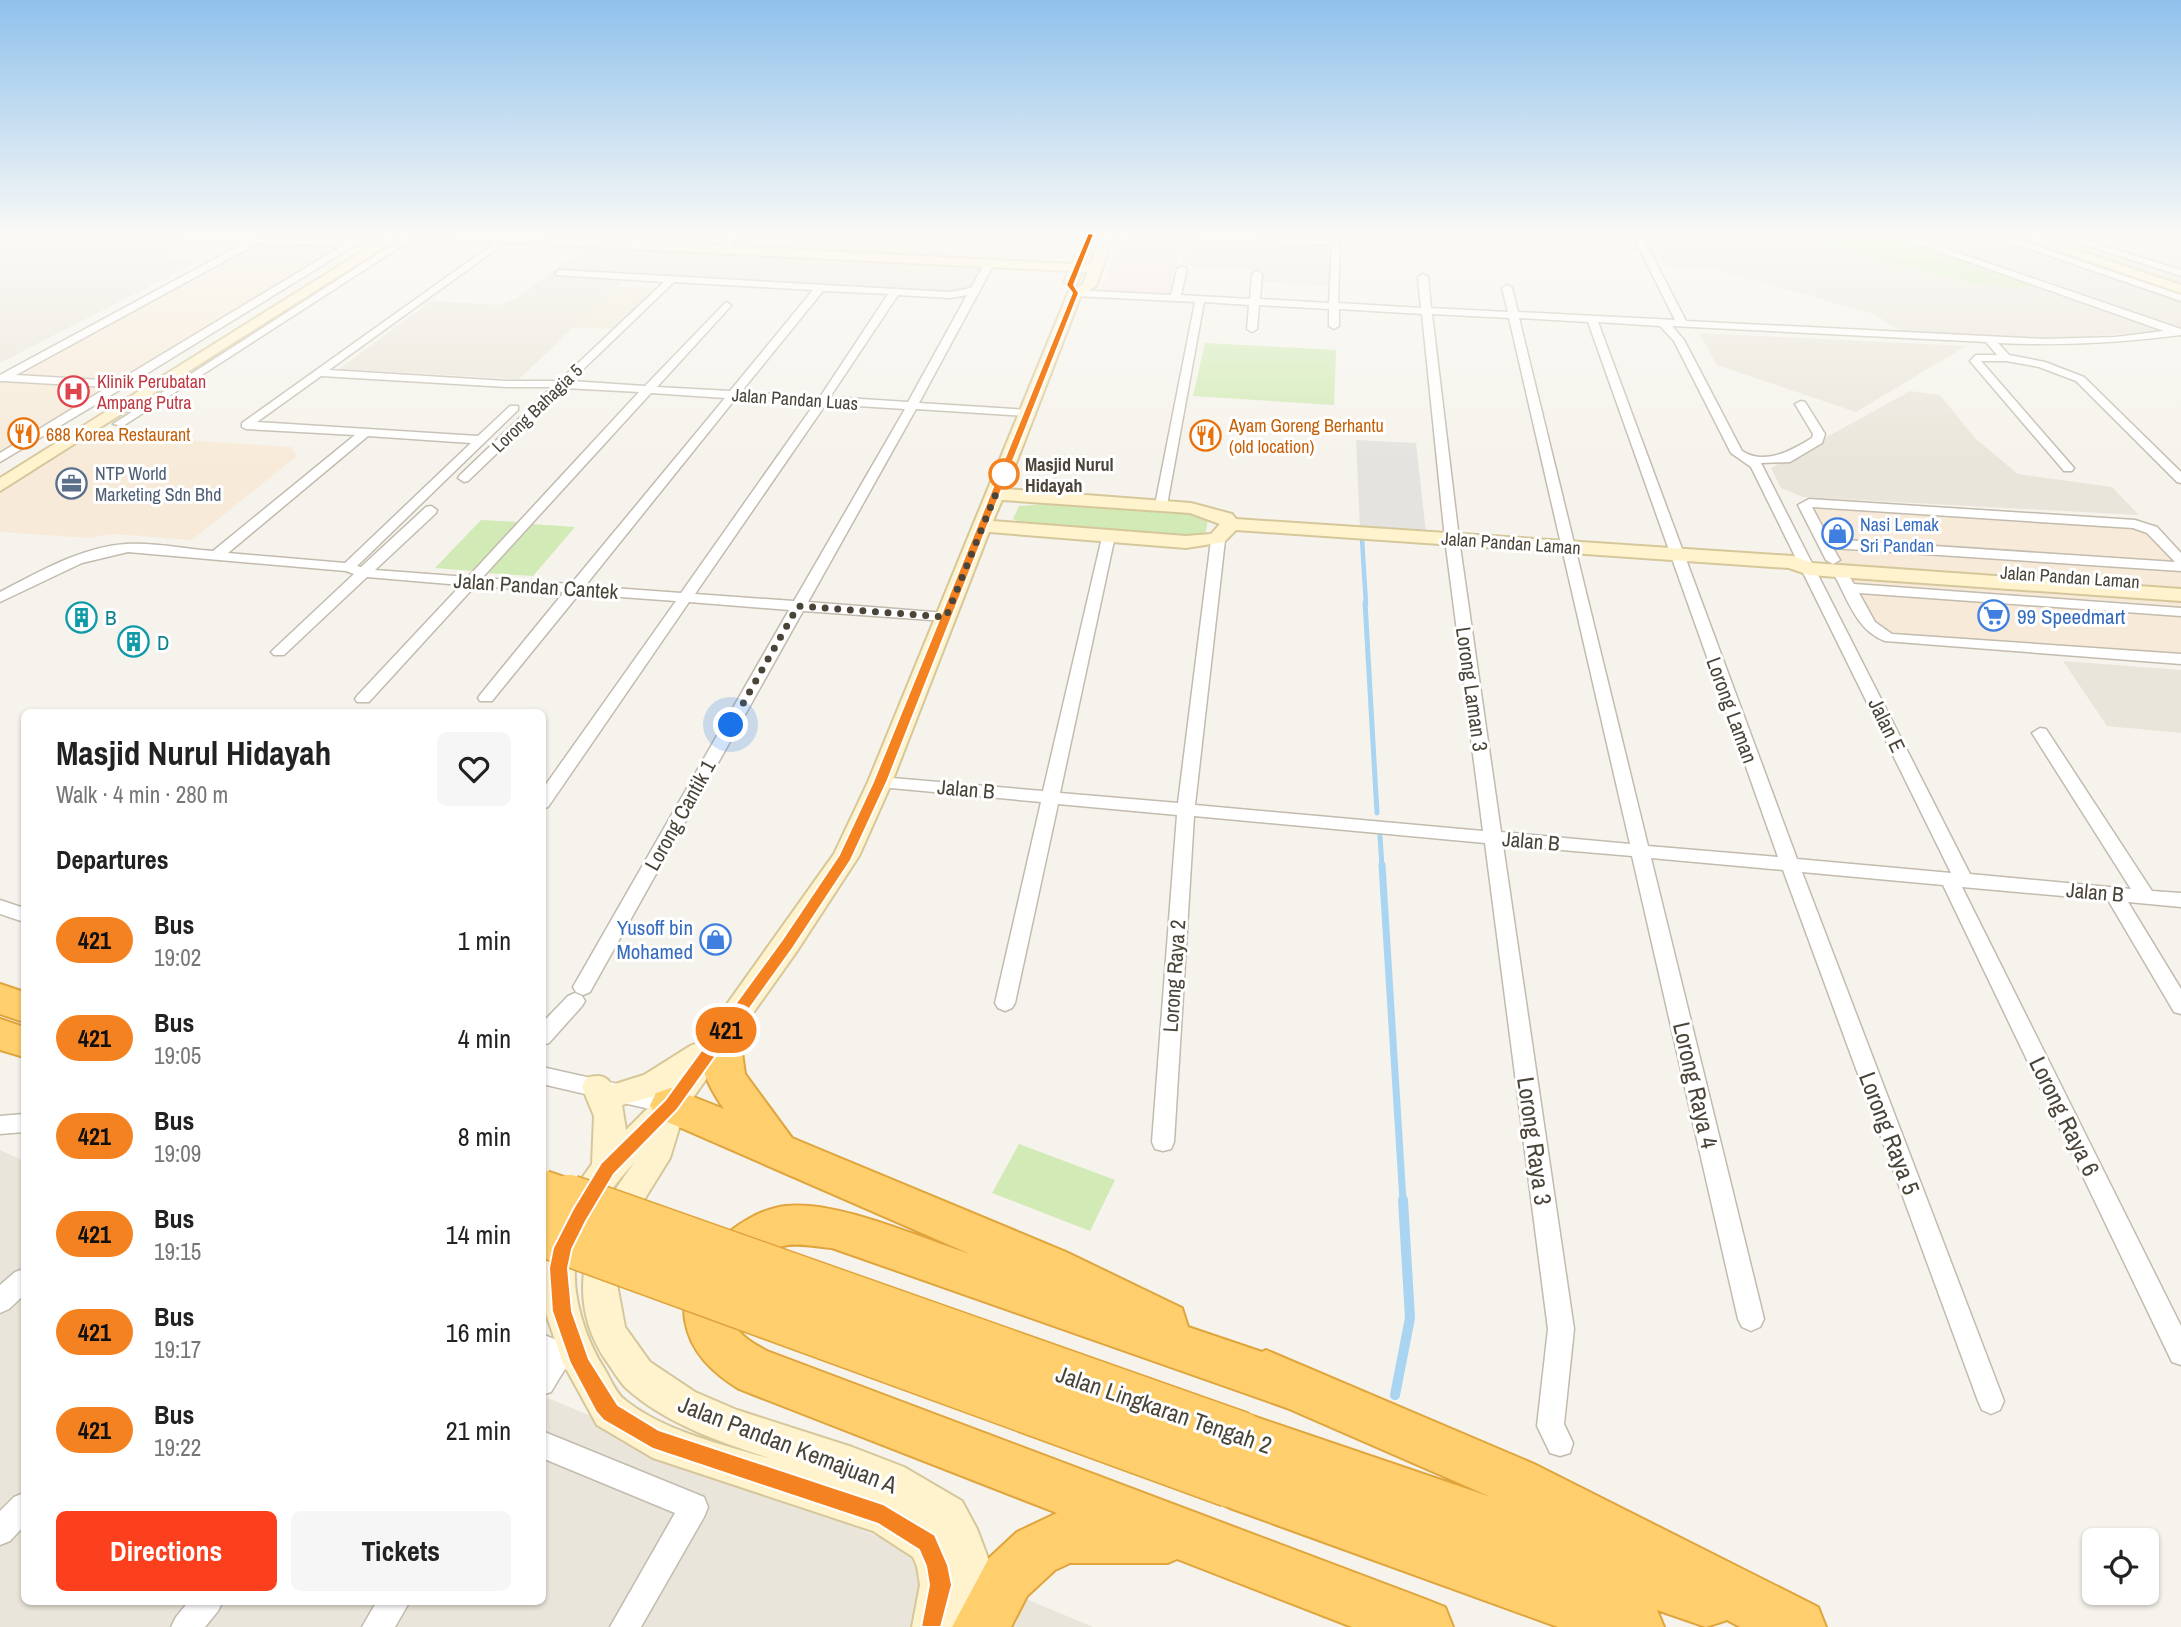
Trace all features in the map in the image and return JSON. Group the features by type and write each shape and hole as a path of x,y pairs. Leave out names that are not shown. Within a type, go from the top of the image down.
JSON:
{"highway":[{"path":"0,999 16,1030"},
{"path":"720,1038 725,1078 777,1150"},
{"path":"671,1105 1050,1267 1287,1384 1516,1482 1798,1627"},
{"name":"Jalan Lingkaran Tengah 2","path":"546,1192 1235,1459 1636,1627"},
{"path":"1287,1384 832,1228 779,1227 753,1238 729,1260 717,1279 709,1308 713,1334 732,1358 764,1376 1425,1627"},
{"name":"Jalan Lingkaran Tengah 2","path":"546,1232 1235,1459 1786,1627"},
{"path":"980,1627 1008,1577 1036,1550 1067,1536 1188,1536"}],"street":[{"path":"2,378 125,310"},
{"path":"0,458 244,310"},
{"path":"0,486 269,310"},
{"path":"118,424 297,310"},
{"path":"407,310 246,425 482,440"},
{"name":"Lorong Bahagia 5","path":"464,478 639,310"},
{"path":"363,699 722,310"},
{"path":"486,698 802,310"},
{"path":"546,797 883,310"},
{"name":"Lorong Cantik 1","path":"546,1032 579,994 912,406 963,310"},
{"name":"Jalan Pandan Kemajuan A","path":"933,1627 940,1585 937,1565 927,1543 883,1515 653,1439 610,1412 561,1354 562,1311 558,1268 563,1248 582,1208 608,1168 671,1105 846,856 880,782 1068,310"},
{"path":"1161,505 1198,310"},
{"path":"1252,329 1254,310"},
{"path":"1334,310 1334,326"},
{"path":"1407,310 1990,340 2077,342 2180,333"},
{"path":"1512,310 1640,851"},
{"path":"1676,310 1684,325"},
{"path":"2113,310 2180,333"},
{"name":"Lorong Laman 3","path":"1427,311 1452,540 1492,838"},
{"name":"Lorong Laman","path":"1592,320 1675,555 1790,865"},
{"name":"Jalan E","path":"1664,324 1679,340 1737,453 1756,465 1957,880"},
{"path":"1752,328 1760,341"},
{"path":"1990,340 2006,358"},
{"path":"2068,468 1975,361 1976,358 2006,358 2041,364 2080,379 2181,479"},
{"name":"Jalan Pandan Luas","path":"319,373 507,384 561,384 1028,413"},
{"path":"2,378 149,387"},
{"path":"0,475 149,387"},
{"path":"1747,459 1786,459 1818,440 1819,434 1801,404"},
{"path":"348,567 513,408"},
{"path":"217,555 365,433"},
{"path":"0,441 25,443"},
{"name":"Jalan Pandan Laman","path":"996,494 1161,505 1214,513 1226,518 1224,532"},
{"path":"2181,561 2152,530 2135,524 1809,503 1804,505 1871,629 1878,635 2181,659"},
{"path":"279,652 431,510"},
{"name":"Jalan Pandan Laman","path":"982,526 1186,542 1224,532 1452,540 1802,563 2181,595"},
{"name":"Lorong Raya 2","path":"1163,1142 1186,810 1224,532"},
{"path":"1005,1003 1108,536"},
{"name":"Jalan Pandan Cantek","path":"0,598 69,561 99,551 128,548 348,567 363,573 946,617"},
{"path":"1836,566 2181,567"},
{"path":"1836,566 2181,612"},
{"name":"Jalan Pandan Laman","path":"1836,566 2181,584"},
{"path":"2040,733 2146,897"},
{"name":"Jalan B","path":"880,782 2181,900"},
{"name":"Lorong Raya 3","path":"1492,838 1561,1329 1550,1426 1560,1443"},
{"name":"Lorong Raya 4","path":"1640,851 1751,1320"},
{"name":"Lorong Raya 5","path":"1790,865 1991,1401"},
{"name":"Lorong Raya 6","path":"1957,880 2181,1353"},
{"path":"2114,894 2181,1006"},
{"path":"0,907 21,914"},
{"path":"610,1090 641,1091 658,1084 720,1038"},
{"path":"546,1076 671,1105"},
{"path":"608,1168 610,1117 606,1098 610,1090"},
{"name":"Jalan Pandan Kemajuan A","path":"671,1105 652,1163 623,1202 605,1247 599,1279 603,1313 615,1345 635,1372 658,1392 690,1411 896,1483 948,1514 971,1556 975,1603 968,1627"},
{"path":"1,1124 21,1123"},
{"path":"0,1301 21,1283"},
{"path":"546,1377 561,1354"},
{"path":"546,1446 694,1507 625,1627"},
{"path":"0,1531 21,1510"},
{"path":"186,1627 205,1605"},
{"path":"377,1627 392,1605"}],"shaded area":[{"path":"0,310 103,310 0,363"},
{"path":"132,310 238,310 116,383 10,377"},
{"path":"419,310 592,310 519,379 339,369"},
{"path":"592,310 634,310 614,329 573,328"},
{"path":"1860,310 2181,310 2181,337 2163,331 2042,339 1900,331 1874,314"},
{"path":"1699,333 1966,346 1856,412 1717,365"},
{"path":"0,380 112,386 0,455"},
{"path":"1910,391 1940,395 1975,438 2018,474 2112,487 2139,515 1803,497 1781,488 1771,468"},
{"path":"94,434 291,447 297,456 192,540 113,534 90,538 0,532 0,494"},
{"path":"1356,440 1416,443 1426,533 1360,529"},
{"path":"1810,507 2134,527 2148,531 2181,567 2181,656 1888,635 1876,629"},
{"path":"2063,661 2181,670 2181,733 2107,726"},
{"path":"0,1150 21,1160 21,1605 546,1605 546,1397 1093,1627 0,1627"}],"green space":[{"path":"1205,343 1336,350 1334,405 1193,396"},
{"path":"1046,504 1186,512 1208,519 1206,532 1195,536 1028,525 1013,519 1019,506"},
{"path":"481,520 518,522 474,571 435,568"},
{"path":"531,524 575,527 533,576 486,573"},
{"path":"1019,1144 1115,1180 1090,1231 992,1193"}],"waterway":[{"path":"1362,539 1366,604"},
{"path":"1365,602 1377,813"},
{"path":"1380,836 1382,867"},
{"path":"1382,865 1403,1201"},
{"path":"1395,1395 1410,1318 1403,1200"}],"bus line":[{"name":"421","path":"933,1627 940,1585 937,1565 927,1543 883,1515 653,1439 610,1412 580,1363 562,1311 558,1268 563,1248 587,1198 608,1168 671,1105 787,944 846,856 880,782 1068,310"}],"place":[{"name":"Klinik Perubatan Ampang Putra","path":"74,391"},
{"name":"688 Korea Restaurant","path":"23,434"},
{"name":"Ayam Goreng Berhantu (old location)","path":"1206,435"},
{"name":"Masjid Nurul Hidayah","path":"1004,474"},
{"name":"NTP World Marketing Sdn Bhd","path":"72,483"},
{"name":"Nasi Lemak Sri Pandan","path":"1837,534"},
{"name":"99 Speedmart","path":"1994,616"},
{"name":"B","path":"82,617"},
{"name":"D","path":"134,642"},
{"name":"Yusoff bin Mohamed","path":"716,939"}],"route":[{"path":"731,725 798,606 946,617 1004,474"}]}
